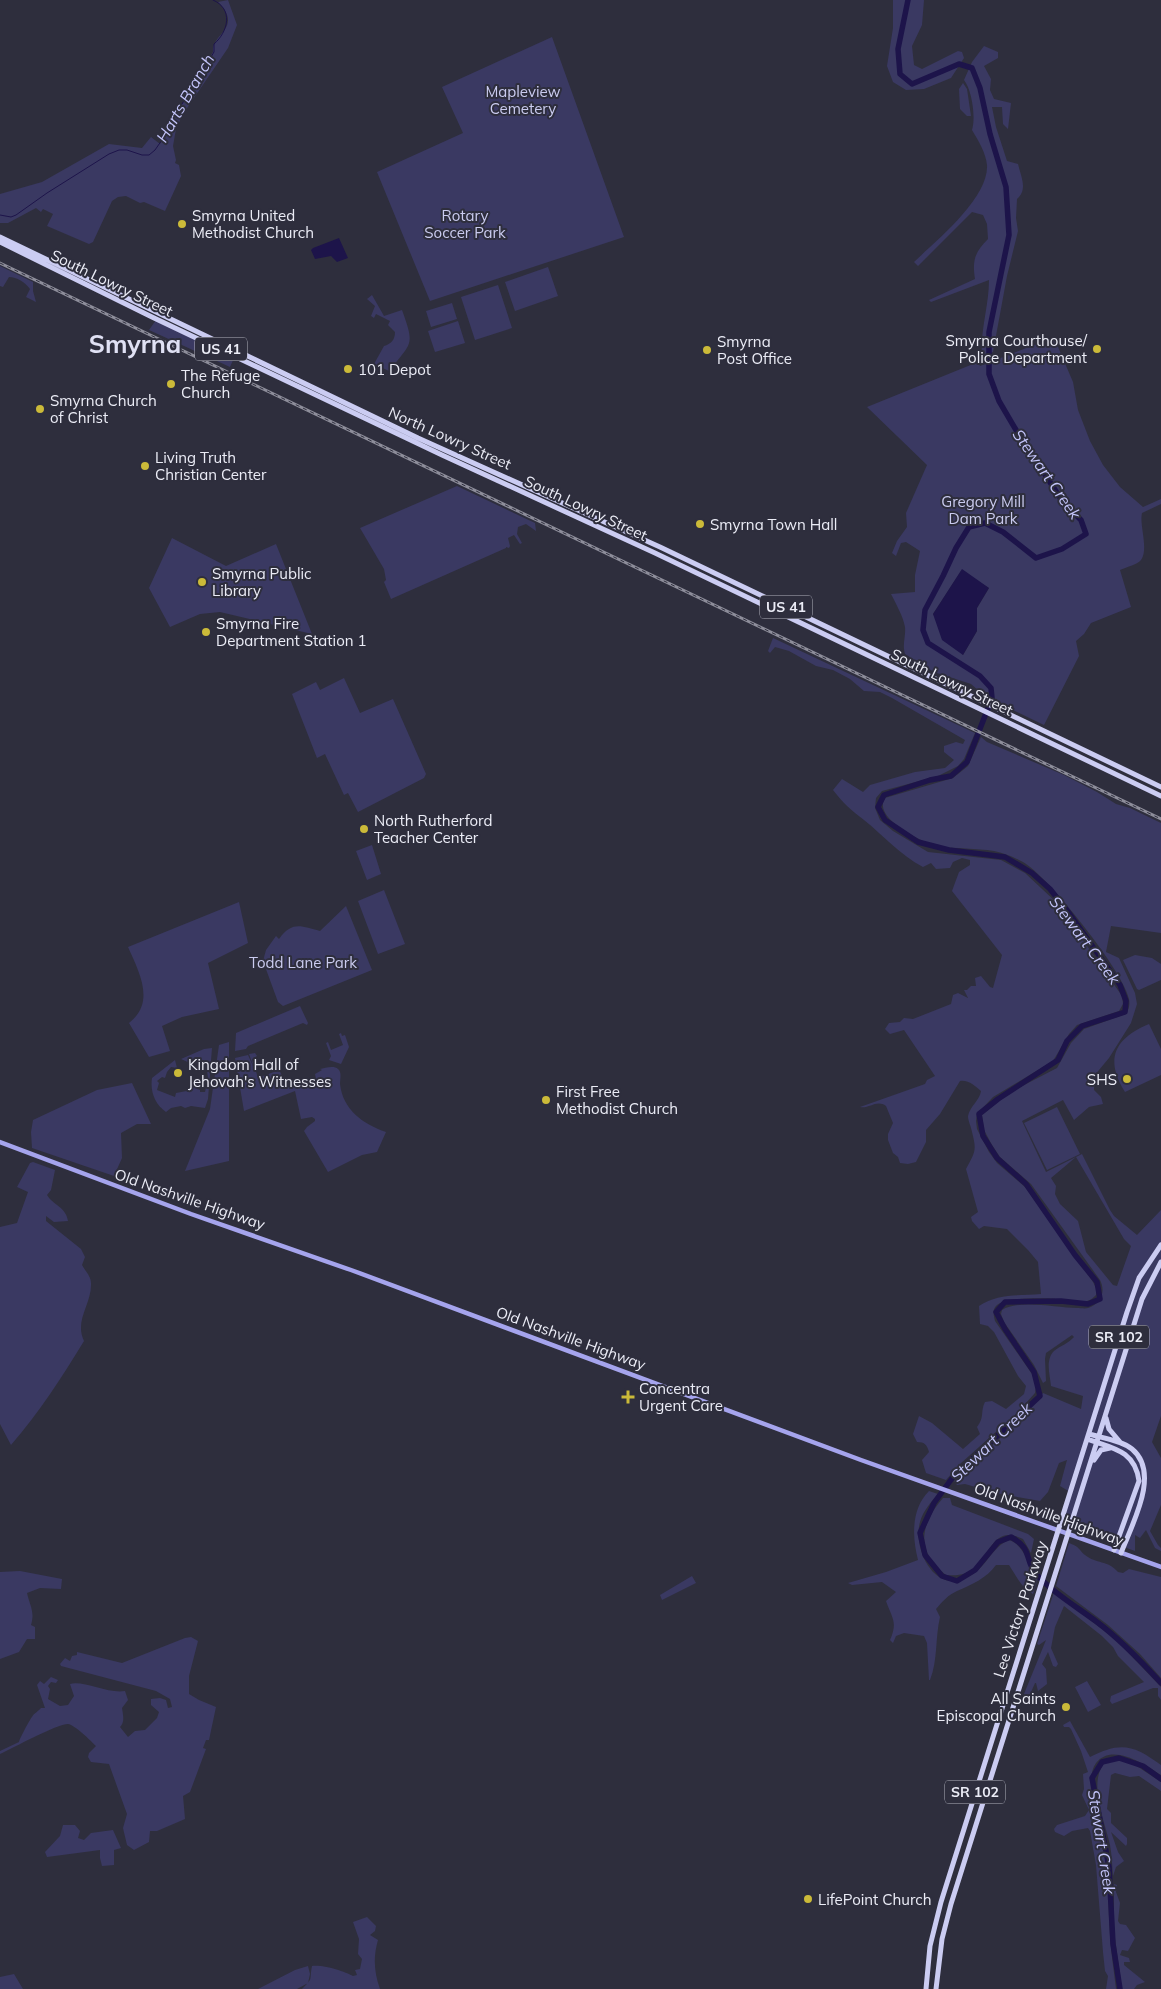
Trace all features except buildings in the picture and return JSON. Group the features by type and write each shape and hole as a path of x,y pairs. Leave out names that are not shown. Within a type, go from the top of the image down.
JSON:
{"main road":[{"name":"North Lowry Street","path":"0,237 418,438 660,547 1161,787"},
{"name":"South Lowry Street","path":"0,242 433,451 655,553 1161,796"},
{"path":"655,553 660,547"},
{"path":"736,592 739,585"},
{"path":"1042,738 1045,731"},
{"name":"Old Nashville Highway","path":"0,1142 939,1488 1161,1567"},
{"name":"Lee Victory Parkway","path":"926,1989 930,1946 941,1902 1036,1598 1139,1278 1161,1246"},
{"name":"Lee Victory Parkway","path":"936,1989 942,1939 951,1904 1142,1299 1161,1262"},
{"path":"1106,1413 1109,1429 1141,1459 1146,1472 1146,1487 1121,1553"},
{"path":"1088,1437 1123,1444"},
{"path":"1098,1440 1126,1454 1134,1462 1138,1470 1139,1481 1114,1550"},
{"path":"1080,1495 1085,1488 1096,1456 1101,1450 1113,1448"}],"green space":[{"path":"228,0 237,25 228,48 183,114 176,129 173,146 175,163 179,165 181,176 165,211 144,202 140,203 126,196 118,197 112,201 93,242 89,244 47,226 53,214 43,209 41,212 36,208 8,223 0,223 0,194 42,182 109,144 142,148 151,137 160,144 168,122 182,104 213,52 217,40 225,30 228,18 218,2"},
{"path":"893,0 924,0 922,25 912,46 914,65 922,69 958,51 962,52 964,58 951,78 924,89 906,90 893,82 887,66 893,28"},
{"name":"Rotary Soccer Park","path":"552,37 624,237 430,301 377,172 463,133 442,87"},
{"path":"984,46 998,52 998,58 984,66 991,79 990,90 994,99 1011,103 1008,129 1003,124 1002,107 992,107 1007,161 1018,164 1023,187 1017,199 1016,218 1018,231 1007,276 993,352 982,356 982,337 989,280 931,302 929,300 975,279 974,261 980,248 988,239 987,224 983,215 972,212 918,266 914,262 971,205 980,191 985,178 986,160 972,130 974,119 972,104 969,90 964,80 972,62"},
{"path":"963,83 967,89 971,116 967,116 960,109 959,89"},
{"path":"0,266 33,282 36,302 26,297 30,289 18,279 9,277 3,287 0,286"},
{"path":"548,267 558,296 515,311 505,282"},
{"path":"498,285 512,328 475,340 461,297"},
{"path":"372,295 384,316 402,310 409,331 410,337 407,348 389,371 374,364 384,346 391,343 395,332 388,325 390,321 376,314 374,318 371,316 375,306 367,299"},
{"path":"452,303 457,319 431,327 426,311"},
{"path":"156,320 234,358 230,367 149,330"},
{"path":"458,321 465,343 435,352 428,331"},
{"name":"Gregory Mill Dam Park","path":"1055,340 1073,382 1078,410 1090,441 1103,465 1120,487 1143,507 1161,499 1161,504 1142,513 1144,550 1141,560 1134,565 1120,570 1131,607 1091,623 1084,634 1076,641 1079,656 1044,725 996,702 997,699 987,698 971,684 934,672 905,654 904,623 891,594 915,592 915,575 920,551 906,542 901,543 896,556 892,553 897,541 907,527 906,513 927,465 867,407 978,362 980,366 1034,345","holes":["961,571 989,588 977,608 977,631 963,655 933,614"]},
{"path":"457,486 535,523 536,531 526,524 518,527 517,534 522,543 520,544 514,535 508,538 509,548 506,547 391,599 384,582 386,580 384,569 360,528"},
{"path":"172,538 226,566 276,544 312,634 220,612 200,614 170,627 149,588"},
{"path":"773,638 975,733 964,759 958,766 938,776 882,791 876,798 875,808 880,820 893,831 928,852 1001,860 1025,873 1057,903 1122,996 1123,1004 1119,1011 1077,1025 1069,1034 1053,1061 993,1097 977,1114 977,1129 989,1152 997,1163 1025,1187 1093,1282 1096,1288 1096,1295 1090,1300 1083,1302 1024,1299 1007,1301 996,1306 994,1311 995,1321 1032,1374 1036,1386 1035,1393 1017,1413 960,1464 946,1480 926,1473 922,1460 929,1452 924,1443 917,1442 913,1434 919,1416 932,1423 963,1449 980,1434 977,1427 981,1420 985,1402 992,1401 1006,1409 1024,1394 1026,1386 1018,1376 994,1332 988,1326 980,1324 979,1306 1001,1297 1041,1294 1038,1262 1007,1229 984,1226 979,1229 972,1221 971,1217 978,1212 966,1169 975,1148 968,1116 980,1094 981,1091 979,1089 968,1082 960,1081 940,1114 926,1130 926,1142 916,1162 908,1164 900,1163 898,1157 893,1153 888,1140 888,1134 893,1123 886,1106 879,1103 860,1107 925,1084 927,1080 935,1076 904,1030 890,1034 885,1029 889,1023 900,1022 904,1018 913,1019 951,1004 953,995 958,993 968,998 964,990 971,986 976,986 975,978 981,976 993,988 1002,955 952,891 959,872 970,865 970,860 962,858 953,862 950,868 936,869 931,863 923,867 892,845 847,806 833,790 842,779 863,792 870,785 915,772 945,768 954,760 944,752 944,746 956,742 963,744 965,740 880,692 864,691 850,679 833,670 816,666 789,651 775,647 770,653 768,651"},
{"path":"344,678 360,713 393,699 426,774 424,778 358,812 348,793 344,795 325,754 317,758 292,694 316,682 320,690"},
{"path":"981,737 987,742 1064,775 1116,804 1130,808 1161,823 1161,933 1111,926 1106,952 1119,958 1135,993 1137,1004 1131,1023 1109,1058 1094,1076 1094,1090 1101,1097 1103,1104 1089,1107 1074,1120 1063,1100 1022,1121 1046,1172 1076,1157 1082,1154 1114,1216 1137,1235 1161,1210 1161,1416 1152,1442 1161,1458 1161,1505 1150,1531 1161,1551 1155,1548 1146,1530 1140,1538 1135,1535 1135,1551 1082,1532 1071,1523 1061,1519 1070,1492 1060,1486 1067,1460 1059,1463 1048,1492 1040,1501 996,1493 965,1484 957,1485 954,1481 1012,1428 1043,1393 1081,1409 1083,1396 1051,1386 1049,1372 1051,1355 1074,1337 1072,1335 1046,1353 1046,1381 1043,1383 1034,1365 1004,1322 1001,1314 1002,1310 1018,1305 1087,1308 1099,1301 1102,1293 1100,1280 1031,1184 1000,1157 984,1130 982,1115 1009,1093 1057,1068 1071,1043 1084,1029 1126,1014 1129,1009 1129,999 1114,968 1084,926 1049,885 1023,862 998,852 930,844 900,828 885,813 883,806 885,798 953,778 968,766","holes":["1076,1157 1124,1239 1131,1246 1117,1286 1113,1285 1086,1252 1078,1221 1060,1204 1055,1194 1056,1186 1051,1178"]},
{"path":"372,845 381,874 367,880 356,851"},
{"path":"384,890 405,944 378,954 358,901"},
{"path":"239,902 248,943 208,963 219,1009 182,1017 162,1026 170,1051 149,1057 129,1023 142,1006 143,986 137,966 128,947"},
{"name":"Todd Lane Park","path":"346,906 372,970 283,1006 278,1002 263,961 266,950 276,936 279,939 293,927 298,926 320,931"},
{"path":"1135,955 1152,958 1161,964 1161,980 1139,990 1137,989 1123,960"},
{"path":"300,1006 308,1023 307,1025 303,1023 248,1046 246,1049 235,1051 236,1033"},
{"path":"1149,1024 1161,1049 1161,1075 1125,1092 1115,1069 1116,1051 1128,1036"},
{"path":"341,1033 342,1036 345,1035 349,1047 341,1064 329,1060 331,1056 326,1043 328,1042 331,1050 343,1045 339,1034"},
{"path":"229,1042 229,1161 185,1171 210,1109 219,1045"},
{"path":"212,1048 208,1099 205,1108 191,1106 185,1108 181,1106 171,1108 166,1112 154,1097 152,1078 175,1060 177,1068 171,1067 165,1078 162,1077 157,1081 159,1083 157,1090 175,1097 176,1093 192,1090 195,1081 198,1080 197,1089 200,1092 205,1092 208,1078 207,1070 201,1068 202,1065 195,1062 192,1064 181,1059 204,1049"},
{"path":"255,1053 257,1056 252,1059 258,1078 279,1070 284,1079 279,1082 280,1084 288,1082 291,1085 301,1080 303,1084 306,1083 308,1078 311,1081 316,1079 315,1074 322,1070 320,1069 332,1067 338,1069 342,1093 350,1109 362,1120 386,1132 377,1152 362,1155 328,1172 304,1131 315,1119 312,1117 301,1119 295,1091 244,1111 235,1058 248,1055 254,1068 249,1054"},
{"path":"132,1083 151,1124 137,1124 121,1133 122,1158 114,1176 32,1148 31,1132 33,1120 97,1090"},
{"path":"1057,1107 1080,1154 1047,1170 1024,1123"},
{"path":"33,1162 55,1170 51,1190 47,1195 65,1212 68,1221 54,1222 46,1216 46,1221 81,1249 85,1257 82,1265 90,1278 91,1291 81,1326 84,1341 50,1394 11,1445 0,1424 0,1227 17,1223 28,1192 17,1187 30,1163"},
{"path":"929,1491 938,1494 923,1514 920,1522 919,1542 926,1563 941,1578 950,1581 969,1577 1002,1544 1009,1540 1023,1551 1038,1578 1033,1594 1022,1584 1009,1565 996,1565 973,1584 945,1599 936,1609 940,1617 933,1672 930,1680 927,1643 924,1636 904,1633 896,1636 893,1643 890,1640 894,1624 886,1601 896,1592 882,1582 852,1585 848,1583 918,1560 914,1524 919,1506"},
{"path":"943,1498 950,1498 952,1505 1028,1534 1034,1539 1031,1553 1023,1539 1013,1535 1005,1535 994,1543 973,1569 960,1575 946,1575 929,1557 924,1538 929,1518"},
{"path":"1069,1543 1077,1547 1089,1558 1110,1566 1118,1572 1123,1573 1129,1569 1161,1577 1161,1678 1140,1654 1108,1625 1056,1586"},
{"path":"20,1571 62,1579 61,1589 40,1588 27,1593 32,1613 31,1625 35,1627 35,1639 27,1639 19,1652 0,1659 0,1572"},
{"path":"692,1576 696,1583 662,1600 660,1595"},
{"path":"1054,1592 1116,1640 1161,1687 1161,1700 1158,1696 1158,1688 1153,1688 1112,1704 1110,1701 1111,1696 1144,1682 1118,1656 1113,1647 1102,1636 1064,1606 1055,1627 1051,1648 1058,1664 1056,1667 1053,1666 1048,1652 1042,1664 1046,1669 1047,1684 1038,1691 1035,1683 1028,1699 1024,1694 1046,1640 1039,1645 1037,1644"},
{"path":"191,1637 198,1641 189,1676 189,1694 216,1707 209,1740 206,1740 203,1748 206,1749 190,1792 183,1796 185,1819 157,1831 150,1831 149,1842 134,1850 127,1845 123,1828 127,1814 109,1764 91,1762 88,1757 89,1753 96,1746 75,1727 68,1724 62,1725 0,1754 0,1751 19,1742 33,1716 41,1708 45,1708 37,1685 40,1681 44,1684 51,1677 58,1680 56,1683 51,1682 48,1686 50,1689 48,1699 60,1706 68,1705 74,1696 70,1684 82,1684 111,1691 125,1691 128,1700 122,1708 123,1721 120,1727 128,1737 135,1731 145,1730 157,1718 159,1712 151,1705 151,1699 160,1698 166,1700 168,1708 172,1707 170,1699 156,1691 61,1666 60,1664 65,1658 70,1661 72,1656 77,1655 77,1652 122,1663"},
{"path":"1087,1681 1101,1705 1088,1712 1075,1687"},
{"path":"1070,1721 1090,1757 1119,1747 1135,1749 1161,1765 1161,1775 1129,1757 1111,1755 1103,1757 1096,1763 1092,1772 1091,1794 1107,1873 1110,1943 1116,1989 1106,1989 1108,1976 1105,1971 1096,1865 1090,1831 1088,1828 1072,1831 1064,1836 1055,1832 1054,1829 1057,1825 1085,1816 1089,1810 1082,1795 1084,1789 1083,1774 1088,1772 1071,1729 1063,1725"},
{"path":"1107,1760 1129,1761 1161,1782 1161,1791 1139,1776 1130,1777 1115,1773 1111,1775 1107,1809 1111,1813 1111,1823 1127,1838 1126,1846 1111,1832 1118,1852 1124,1861 1116,1867 1113,1876 1110,1845 1101,1813 1097,1789 1101,1768"},
{"path":"63,1825 75,1825 80,1831 78,1838 84,1840 91,1833 113,1830 121,1848 114,1850 114,1865 102,1866 100,1850 47,1857 45,1852 60,1836"},
{"path":"1114,1884 1117,1885 1116,1892 1120,1903 1118,1921 1120,1924 1126,1925 1135,1938 1128,1951 1122,1950 1120,1955 1129,1958 1130,1962 1124,1962 1124,1965 1145,1982 1137,1985 1134,1989 1122,1989 1114,1931"},
{"path":"367,1917 376,1926 375,1931 370,1935 378,1940 375,1964 376,1977 380,1989 302,1989 310,1980 312,1966 327,1967 353,1976 357,1975 355,1970 360,1969 362,1959 358,1954 359,1939 353,1922"},
{"path":"308,1966 310,1974 308,1983 297,1989 258,1989 295,1970"},
{"path":"14,1974 23,1989 0,1989 0,1977"}],"shaded area":[{"path":"339,238 348,258 337,262 331,256 315,259 311,250 313,248"},
{"path":"962,569 989,588 977,608 977,631 963,655 942,640 933,614"}],"waterway":[{"name":"Harts Branch","path":"0,215 11,217 16,215 109,154 119,150 127,150 142,155 149,155 155,150 164,137 168,122 182,104 214,52 214,44 223,33 227,21 226,15 220,4 213,0"},
{"name":"Stewart Creek","path":"908,0 898,49 900,74 912,84 959,64 972,68 980,88 990,134 1006,187 1009,235 989,332 989,374 999,401 1019,435 1063,502 1081,520 1086,534 1062,549 1036,558 1003,532 985,523 969,527 956,548 925,610 923,630 928,643 980,676 991,688 992,698 967,762 951,776 930,780 884,795 878,807 885,820 918,842 949,850 1005,857 1032,873 1050,889 1069,913 1120,985 1126,1001 1125,1012 1082,1026 1067,1041 1058,1060 998,1099 979,1114 983,1136 997,1158 1026,1184 1075,1255 1097,1282 1100,1299 1088,1304 1061,1301 1005,1302 996,1312 1034,1372 1040,1396 953,1477 934,1503 920,1533 925,1555 942,1576 957,1581 975,1570 998,1542 1011,1537 1018,1541 1025,1550 1032,1569 1043,1581 1057,1594 1114,1636 1161,1683"},
{"name":"Stewart Creek","path":"1120,1989 1113,1944 1109,1867 1092,1778 1102,1762 1119,1758 1143,1766 1161,1779"}],"railway":[{"path":"0,263 1161,819"}],"place":[{"name":"Smyrna United Methodist Church","path":"182,224"},
{"name":"Smyrna Courthouse/ Police Department","path":"1097,349"},
{"name":"Smyrna Post Office","path":"707,350"},
{"name":"101 Depot","path":"348,369"},
{"name":"The Refuge Church","path":"171,384"},
{"name":"Smyrna Church of Christ","path":"40,409"},
{"name":"Living Truth Christian Center","path":"145,466"},
{"name":"Smyrna Town Hall","path":"700,524"},
{"name":"Smyrna Public Library","path":"202,582"},
{"name":"Smyrna Fire Department Station 1","path":"206,632"},
{"name":"North Rutherford Teacher Center","path":"364,829"},
{"name":"Kingdom Hall of Jehovah's Witnesses","path":"178,1073"},
{"name":"SHS","path":"1127,1079"},
{"name":"First Free Methodist Church","path":"546,1100"},
{"name":"Concentra Urgent Care","path":"628,1397"},
{"name":"All Saints Episcopal Church","path":"1066,1707"},
{"name":"LifePoint Church","path":"808,1899"}],"district":[{"name":"Smyrna","path":"135,343"}],"park label":[{"name":"Mapleview Cemetery","path":"523,100"}]}
